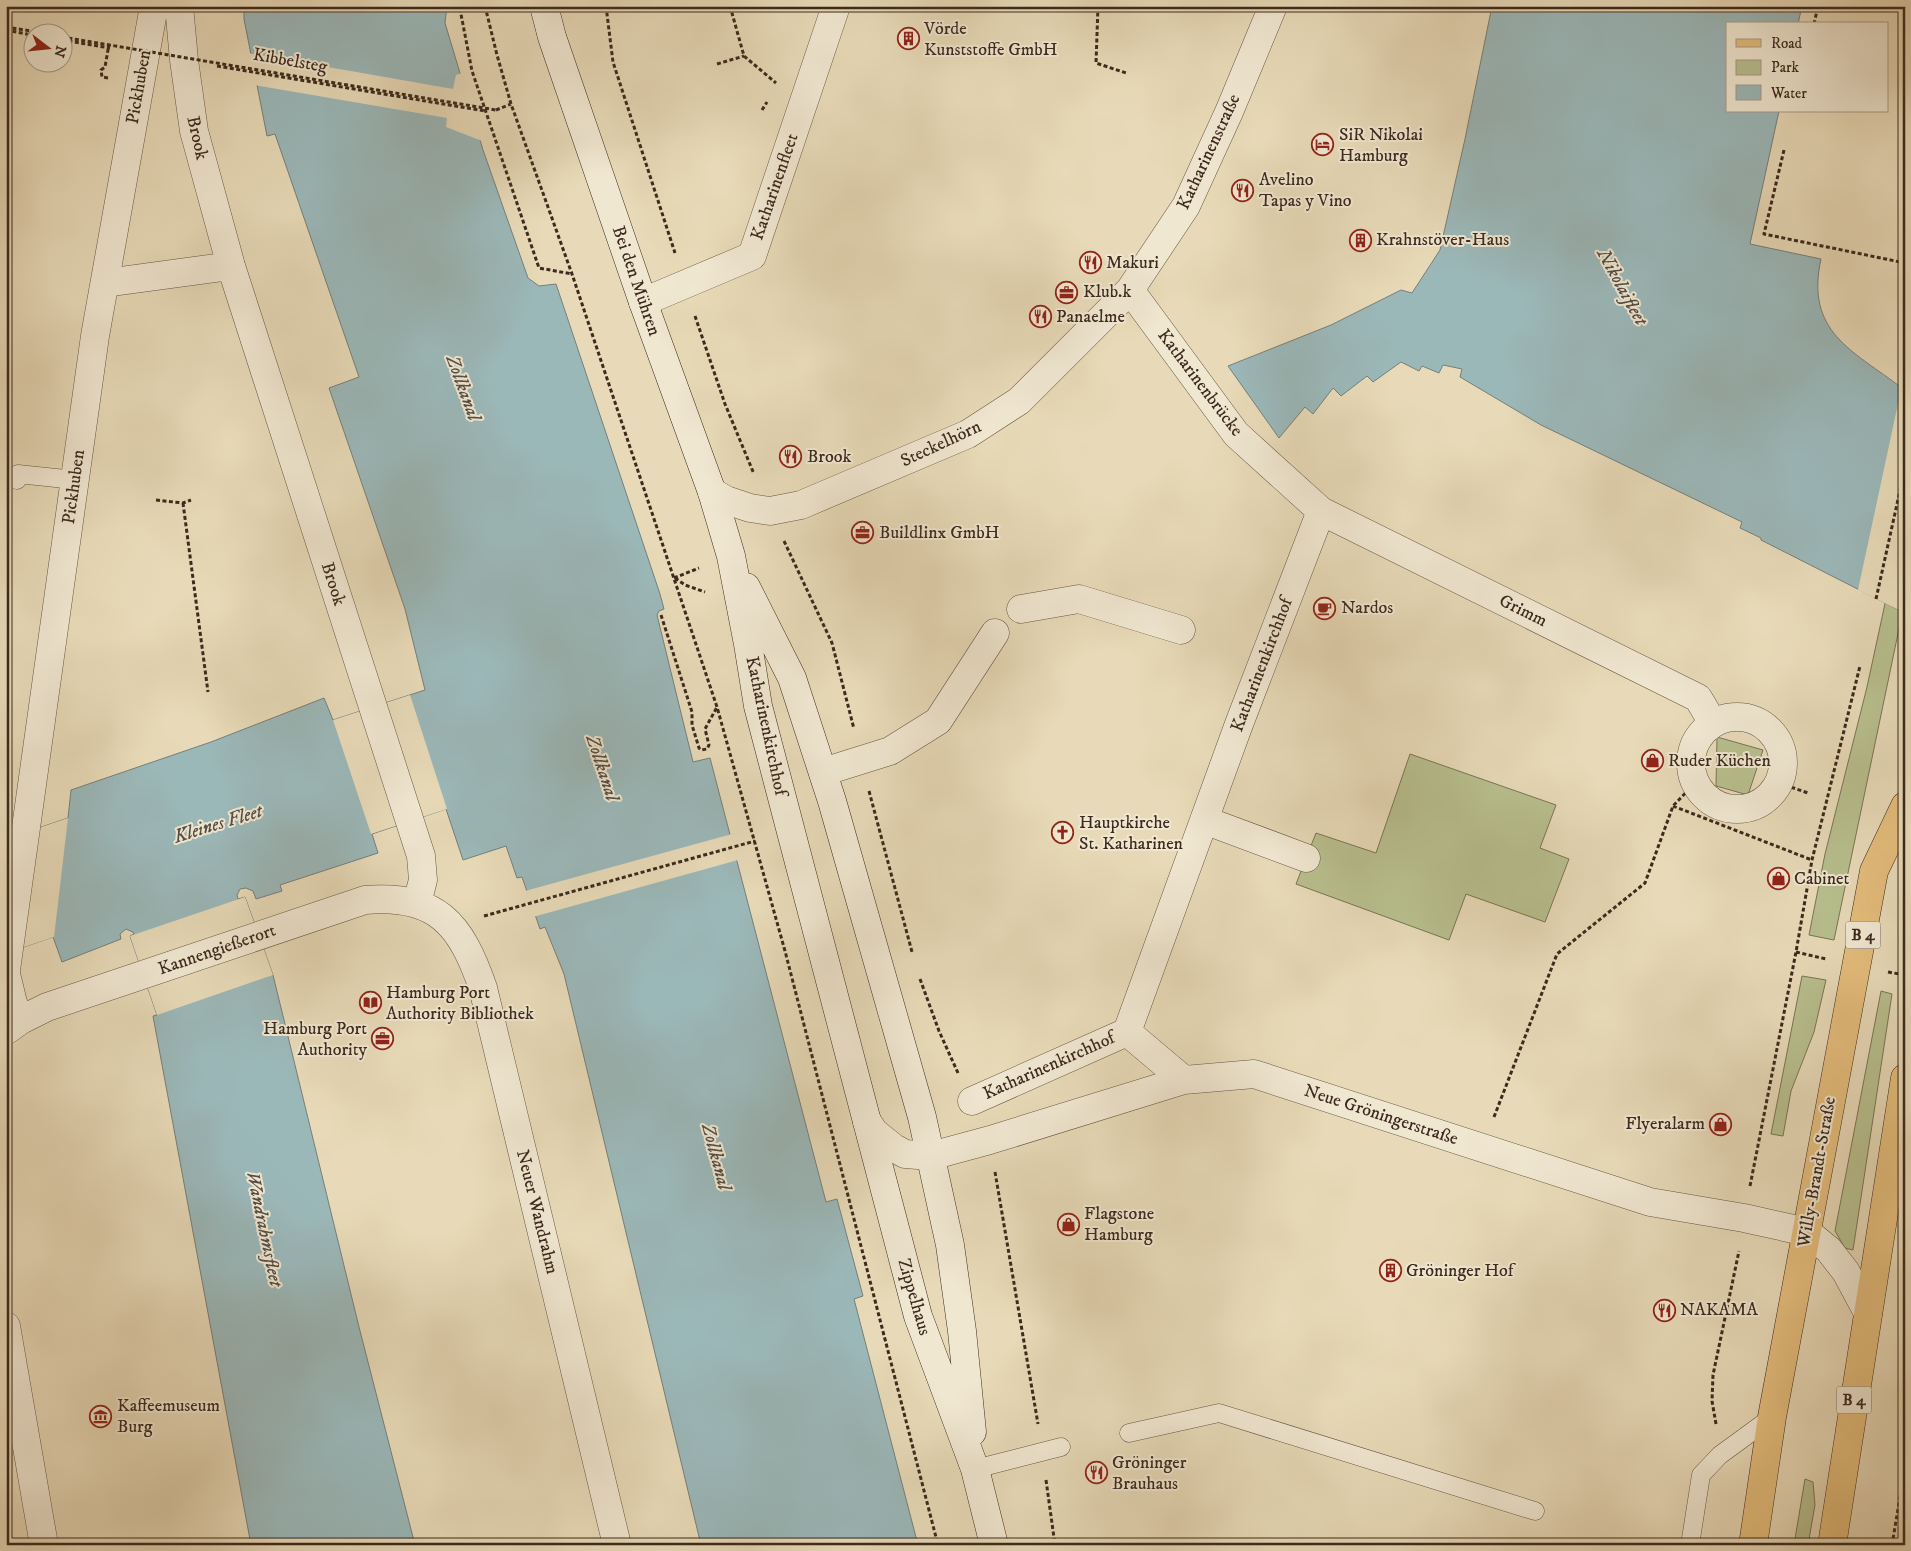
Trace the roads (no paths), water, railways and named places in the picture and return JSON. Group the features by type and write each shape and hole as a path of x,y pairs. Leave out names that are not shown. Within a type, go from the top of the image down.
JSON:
{"main road":[{"name":"Willy-Brandt-Straße","path":"1754,1545 1772,1417 1874,871 1905,806"},
{"name":"B 4","path":"1832,1545 1905,1078"}],"street":[{"name":"Pickhuben","path":"14,1025 13,1003 7,966 25,832 95,336 154,6"},
{"name":"Brook","path":"179,6 194,131 231,266 421,856 423,868 417,903"},
{"name":"Bei den Mühren","path":"544,6 552,37 643,302 712,492 731,556"},
{"name":"Katharinenfleet","path":"643,302 752,256 836,6"},
{"name":"Katharinenstraße","path":"1130,290 1186,206 1229,112 1273,6"},
{"path":"105,283 231,266"},
{"name":"Steckelhörn","path":"712,492 738,504 770,511 800,505 968,434 1019,401 1130,290"},
{"name":"Katharinenbrücke","path":"1130,290 1236,434 1321,511"},
{"name":"Grimm","path":"1321,511 1698,698 1713,723"},
{"name":"Katharinenkirchhof","path":"972,1101 1127,1032 1242,715 1321,511"},
{"name":"Katharinenkirchhof","path":"731,556 792,678 823,772 919,1108 930,1156"},
{"name":"Katharinenkirchhof","path":"731,556 758,706 867,1121"},
{"path":"1022,610 1079,599 1180,630"},
{"path":"823,772 890,751 938,722 995,634"},
{"path":"1734,716 1750,717 1763,724 1774,734 1781,746 1784,771 1771,795 1759,804 1745,809 1730,809 1715,804 1703,795 1695,783 1691,768 1691,753 1697,739 1706,727 1713,723 1719,719 1734,716"},
{"path":"1204,820 1306,858"},
{"name":"Kannengießerort","path":"14,1025 47,1007 365,900 392,899 417,903"},
{"name":"Neuer Wandrahm","path":"417,903 430,909 451,925 473,959 482,988 618,1545"},
{"name":"Katharinenkirchhof","path":"1127,1032 1184,1080"},
{"name":"Neue Gröningerstraße","path":"867,1121 874,1132 894,1148 905,1154 930,1156 990,1140 1184,1080 1254,1074 1650,1202 1744,1218 1807,1232 1829,1250 1846,1272 1868,1313"},
{"name":"Zippelhaus","path":"867,1121 918,1316 975,1469 994,1545"},
{"name":"Zippelhaus","path":"930,1156 950,1245 958,1300 975,1469"},
{"path":"6,1326 44,1545"}],"lane":[{"path":"17,480 18,474 75,480"},
{"path":"1129,1433 1219,1413 1535,1511"},
{"path":"1690,1545 1701,1475 1720,1454 1772,1417"},
{"path":"975,1469 1061,1447"}],"water":[{"path":"244,6 447,6 445,23 483,150 528,278 539,286 556,284 660,594 664,609 659,611 657,615 693,762 710,758 826,1202 837,1199 863,1296 854,1299 918,1545 701,1545 564,974 545,927 540,929 522,877 517,878 506,846 463,860 446,809 372,834 378,853 280,885 282,891 256,899 253,891 246,888 240,889 237,895 238,899 245,897 273,975 359,1327 415,1545 251,1545 153,1016 157,1015 130,936 134,934 126,929 120,934 121,939 62,962 53,937 6,953 6,839 68,818 71,790 211,742 324,698 333,720 425,690 405,609 329,388 359,377 275,134 267,136 244,19"},
{"name":"Nikolaifleet","path":"1492,6 1802,6 1798,22 1726,22 1726,112 1779,112 1750,244 1821,259 1818,284 1820,305 1826,322 1850,350 1902,388 1905,613 1761,540 1761,538 1740,528 1742,522 1541,425 1460,377 1462,369 1443,365 1439,373 1422,366 1419,371 1401,362 1373,382 1367,376 1341,396 1333,388 1313,414 1305,407 1279,438 1228,366 1331,325 1401,290 1412,293 1440,250"}],"place":[{"name":"Vörde Kunststoffe GmbH","path":"908,39"},
{"name":"SiR Nikolai Hamburg","path":"1323,145"},
{"name":"Avelino Tapas y Vino","path":"1243,190"},
{"name":"Krahnstöver-Haus","path":"1360,240"},
{"name":"Makuri","path":"1090,263"},
{"name":"Klub.k","path":"1067,292"},
{"name":"Panaelme","path":"1040,317"},
{"name":"Brook","path":"791,457"},
{"name":"Buildlinx GmbH","path":"863,533"},
{"name":"Nardos","path":"1325,608"},
{"name":"Ruder Küchen","path":"1652,761"},
{"name":"Hauptkirche St. Katharinen","path":"1063,833"},
{"name":"Cabinet","path":"1778,879"},
{"name":"Hamburg Port Authority Bibliothek","path":"370,1003"},
{"name":"Hamburg Port Authority","path":"383,1039"},
{"name":"Flyeralarm","path":"1721,1124"},
{"name":"Flagstone Hamburg","path":"1068,1224"},
{"name":"Gröninger Hof","path":"1390,1271"},
{"name":"NAKAMA","path":"1664,1310"},
{"name":"Kaffeemuseum Burg","path":"101,1416"},
{"name":"Gröninger Brauhaus","path":"1096,1473"}],"water label":[{"name":"Zollkanal","path":"463,388"},
{"name":"Zollkanal","path":"602,768"},
{"name":"Kleines Fleet","path":"218,824"},
{"name":"Zollkanal","path":"716,1157"},
{"name":"Wandrahmsfleet","path":"264,1229"}]}
